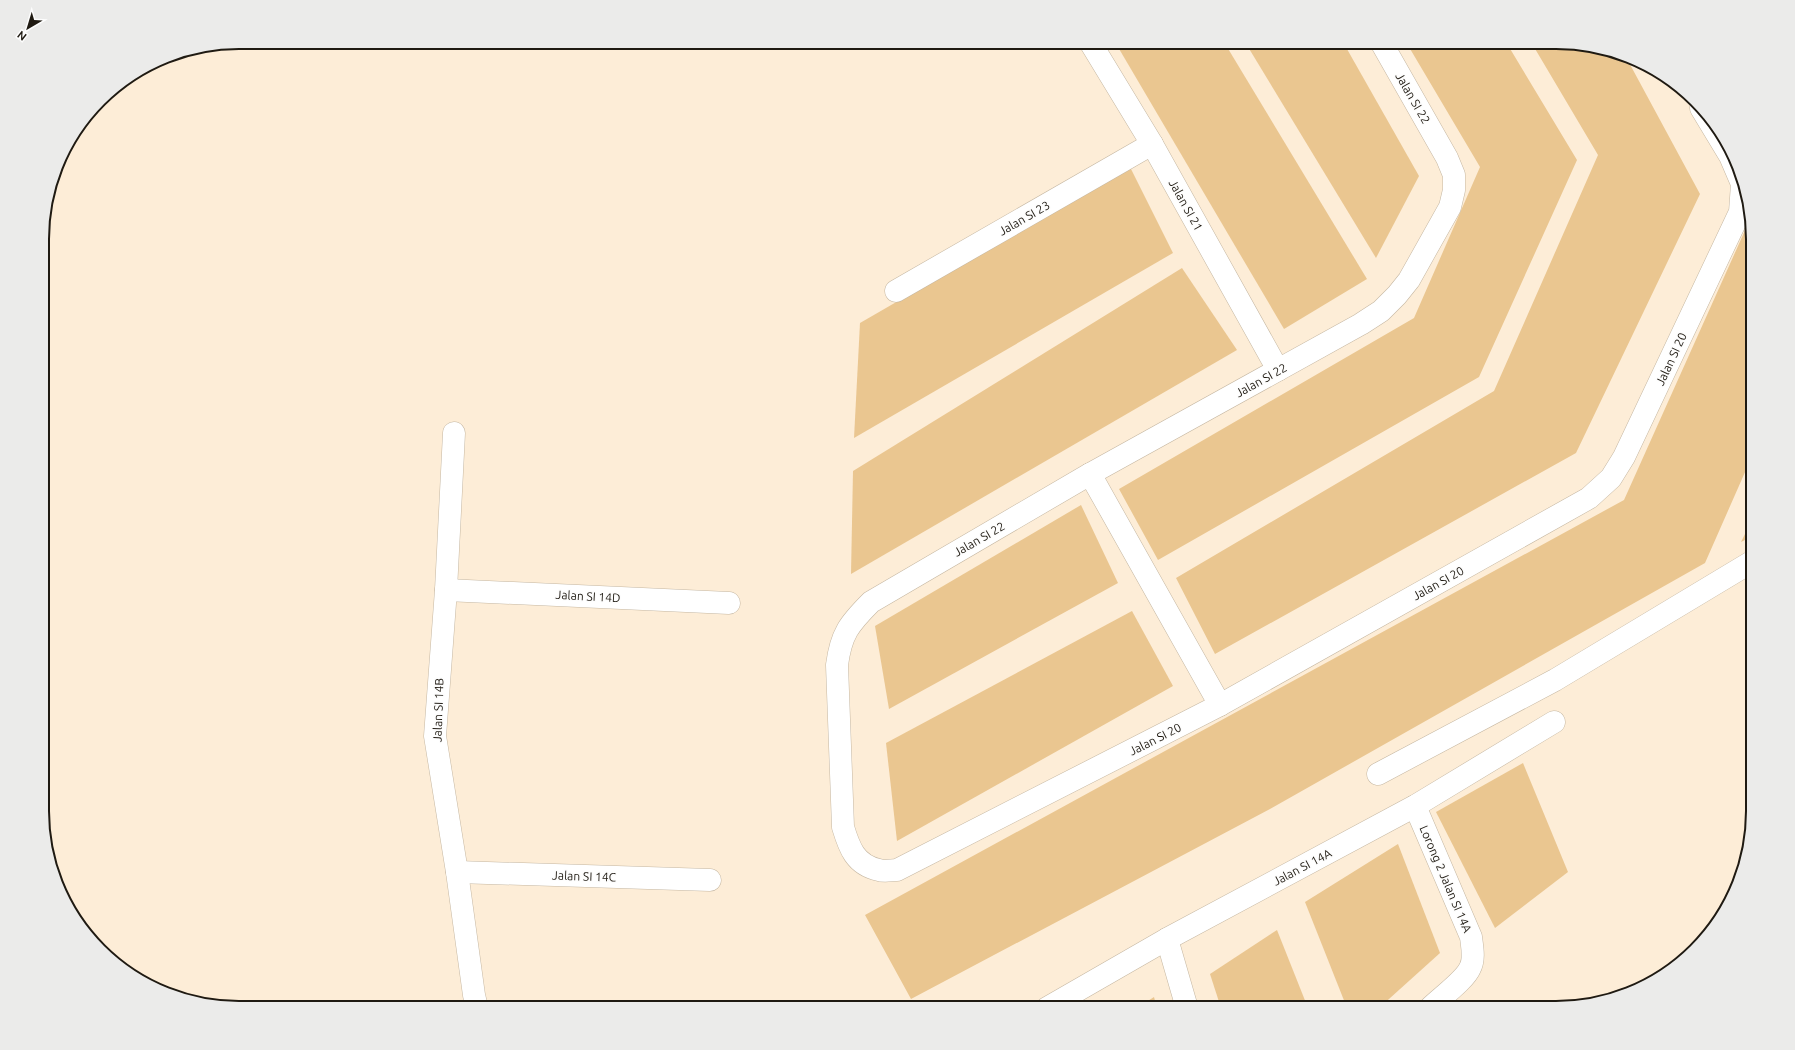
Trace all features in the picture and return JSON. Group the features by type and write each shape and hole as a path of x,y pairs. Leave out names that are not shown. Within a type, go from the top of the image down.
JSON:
{"street":[{"name":"Jalan SI 21","path":"1094,49 1152,144 1278,370"},
{"name":"Jalan SI 22","path":"897,870 879,870 862,863 850,849 843,827 836,665 839,647 845,631 871,602 1090,474 1361,324 1382,310 1398,295 1409,280 1450,207 1454,190 1454,175 1447,158 1385,49"},
{"name":"Jalan SI 23","path":"896,292 1152,144"},
{"name":"Jalan SI 20","path":"897,870 1220,705 1589,498 1611,478 1624,457 1740,212 1741,197"},
{"name":"Jalan SI 14B","path":"454,433 446,590 435,736 457,872 475,1001"},
{"path":"1090,474 1220,705"},
{"path":"1378,774 1555,680 1746,565"},
{"name":"Jalan SI 14D","path":"446,590 729,603"},
{"name":"Jalan SI 14A","path":"1059,1001 1167,940 1415,806 1554,722"},
{"name":"Lorong 2 Jalan SI 14A","path":"1415,806 1471,937 1473,952 1470,968 1460,980 1438,1001"},
{"name":"Jalan SI 14C","path":"457,872 710,880"},
{"path":"1167,940 1185,1001"}],"building":[{"path":"1119,49 1228,49 1367,279 1284,329"},
{"path":"1249,49 1347,49 1419,176 1376,258"},
{"path":"1410,49 1510,49 1577,160 1479,377 1158,560 1119,489 1414,318 1480,167"},
{"path":"1535,49 1568,49 1605,55 1630,64 1700,194 1576,453 1215,654 1176,578 1494,391 1598,155"},
{"path":"1130,167 1173,253 854,438 860,323"},
{"path":"1746,228 1746,470 1705,563 1270,809 911,999 865,915 1624,500"},
{"path":"1182,268 1237,350 851,574 853,471"},
{"path":"1081,505 1118,583 889,709 875,626"},
{"path":"1746,532 1746,540 1741,542"},
{"path":"1132,611 1173,686 897,841 886,743"},
{"path":"1523,763 1568,872 1495,928 1436,812"},
{"path":"1398,844 1440,953 1387,1001 1344,1001 1305,902"},
{"path":"1277,930 1305,1001 1219,1001 1210,974"},
{"path":"1154,997 1155,1001 1148,1001"}]}
